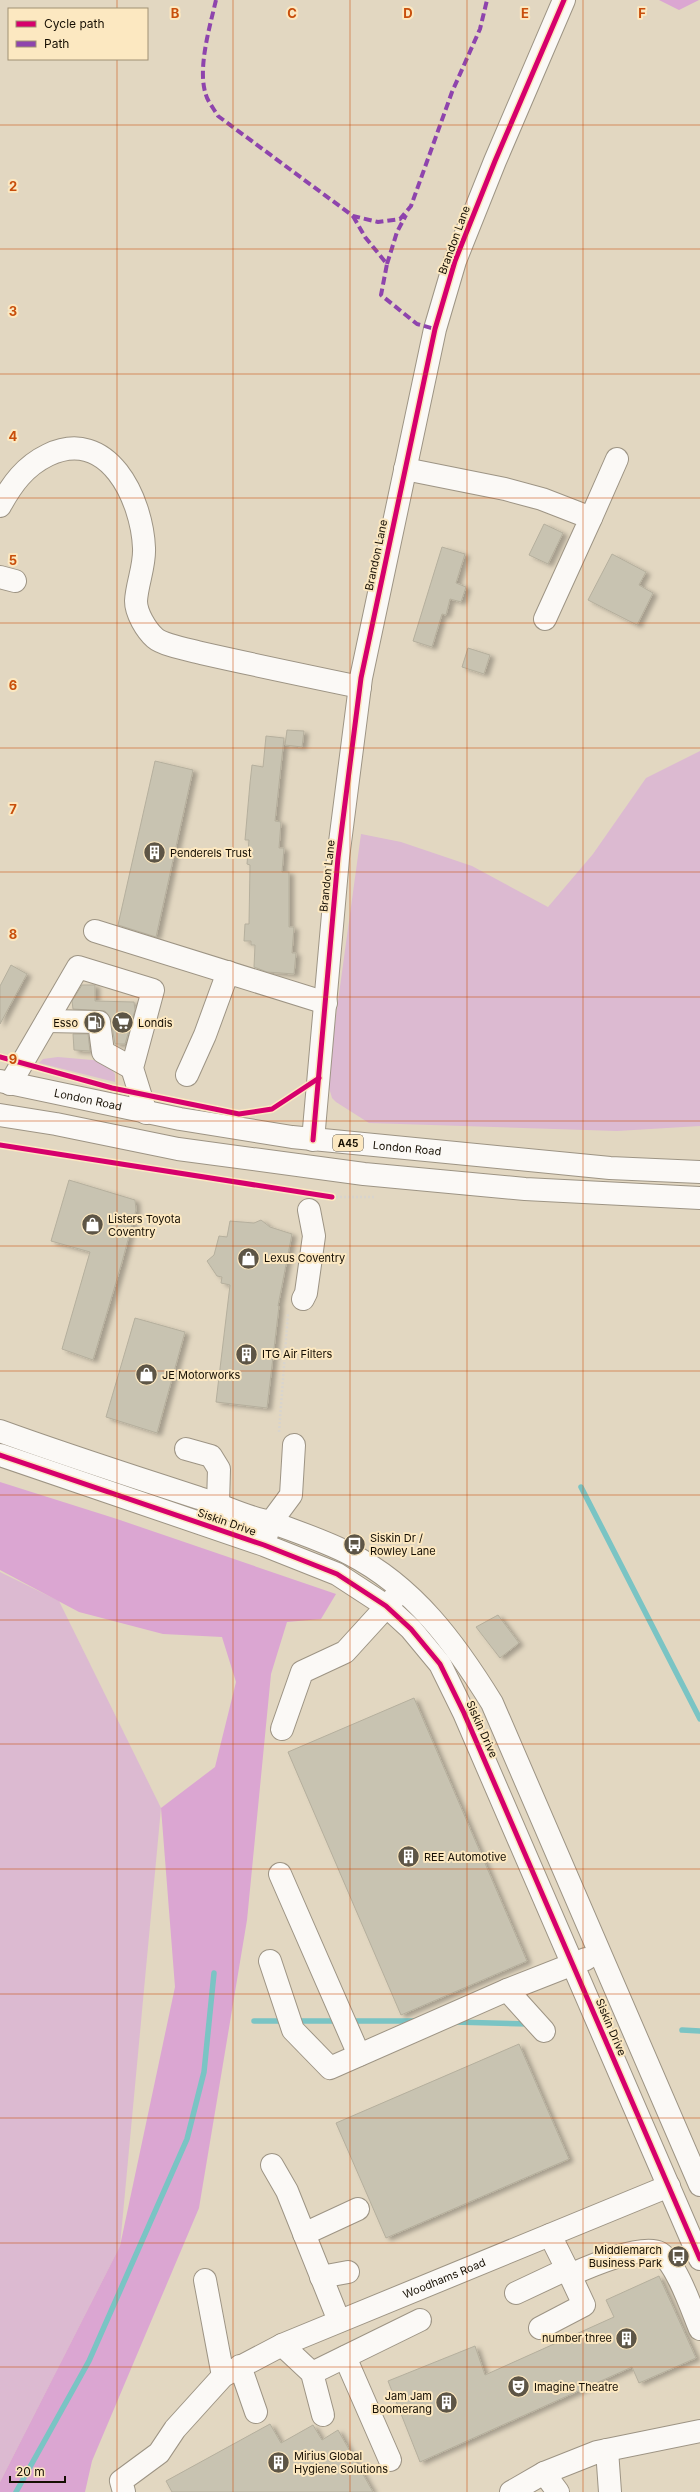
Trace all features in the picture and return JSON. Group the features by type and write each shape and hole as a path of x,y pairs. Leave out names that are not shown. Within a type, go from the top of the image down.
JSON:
{"main road":[{"name":"Brandon Lane","path":"313,1140 338,858 360,687 435,329 455,261 495,161 564,0"},
{"path":"0,506 10,488 33,462 56,451 74,448 97,454 117,469 131,494 141,518 144,548 136,602 143,623 156,639 242,662 360,687"},
{"path":"545,620 617,458"},
{"path":"405,469 505,488 542,499 591,518"},
{"path":"95,931 326,1003"},
{"path":"5,1083 47,1021 78,968 153,990 132,1068 146,1113"},
{"path":"187,1075 205,1035 228,972"},
{"path":"47,1021 99,1022 103,1052 132,1068"},
{"name":"London Road","path":"5,1083 146,1113 313,1140 610,1168 700,1172"},
{"path":"0,1115 56,1124 178,1149 364,1174 525,1189 700,1198"},
{"path":"303,1299 306,1293 317,1203"},
{"name":"Siskin Drive","path":"0,1431 68,1456 218,1504 260,1520 271,1522 350,1554 402,1589 442,1628 465,1659 492,1703 700,2185"},
{"path":"264,1545 271,1522 291,1495 286,1439"},
{"path":"186,1449 211,1456 219,1469 218,1504"},
{"name":"Siskin Drive","path":"0,1455 264,1545 337,1574 386,1606 411,1629 440,1664 464,1713 700,2259"},
{"path":"282,1729 302,1672 345,1652 402,1589"},
{"path":"280,1874 359,2055"},
{"path":"270,1962 293,2030 330,2068 507,1990 600,1954"},
{"path":"507,1990 544,2031"},
{"path":"272,2165 287,2191 339,2321"},
{"name":"Woodhams Road","path":"232,2371 282,2345 669,2186"},
{"path":"304,2234 358,2209"},
{"path":"540,2328 584,2305 550,2235"},
{"path":"516,2293 568,2272 640,2251 653,2250 661,2253 672,2266 700,2328"},
{"path":"321,2276 348,2272"},
{"path":"205,2280 232,2371 256,2412"},
{"path":"312,2373 420,2320"},
{"path":"282,2345 312,2373 323,2415"},
{"path":"345,2357 390,2460"},
{"path":"124,2492 121,2481 159,2453 175,2429 232,2371"},
{"path":"511,2492 544,2473 607,2450 700,2431"},
{"path":"607,2450 610,2492"},
{"path":"544,2473 558,2492"}],"path":[{"path":"317,1203 332,1197"},
{"path":"286,1439 289,1300 303,1299"}],"shaded area":[{"path":"659,0 699,0 679,10"},
{"path":"700,751 700,1126 617,1131 369,1123 332,1098 327,1081 361,834 401,842 472,866 548,907 593,854 646,778"},
{"path":"58,1057 104,1061 115,1074 115,1082 39,1063 43,1059"},
{"path":"0,1482 117,1519 336,1594 321,1619 287,1622 271,1674 247,1920 199,2208 92,2461 85,2492 0,2492 0,2482 120,2246 175,1987 161,1808 215,1767 236,1682 222,1637 163,1634 79,1612 0,1570"},
{"path":"0,1572 59,1601 161,1808 120,2246 0,2482"}],"building":[{"path":"544,524 563,533 548,564 529,555"},
{"path":"442,547 465,554 456,583 466,587 461,602 450,599 446,615 442,614 432,647 413,641"},
{"path":"612,554 646,572 639,585 653,593 637,625 588,600"},
{"path":"468,648 490,655 484,674 462,667"},
{"path":"287,730 304,731 302,747 285,745"},
{"path":"266,736 284,738 275,821 281,822 279,848 284,848 282,872 289,872 289,927 294,927 292,953 296,953 294,974 267,972 254,967 255,945 251,945 251,941 244,941 245,924 249,924 250,865 247,864 249,840 245,840 250,783 252,765 263,767"},
{"name":"Penderels Trust","path":"155,761 193,770 156,937 118,925"},
{"path":"11,965 27,974 0,1024 0,986"},
{"path":"82,985 95,985 95,1001 134,1002 135,1010 125,1044 115,1044 111,1020 105,1011 73,1009 72,1001"},
{"path":"73,1034 88,1034 90,1051 74,1050"},
{"path":"69,1180 135,1200 136,1210 93,1360 62,1349 90,1252 51,1241"},
{"path":"261,1220 270,1227 292,1234 278,1306 267,1408 216,1402 230,1285 221,1283 222,1277 217,1276 207,1261 214,1255 219,1236 227,1237 230,1221 254,1223"},
{"name":"JE Motorworks","path":"135,1318 185,1332 157,1433 106,1417"},
{"path":"498,1615 519,1643 500,1658 476,1627"},
{"name":"REE Automotive","path":"414,1698 527,1961 401,2015 288,1752"},
{"path":"519,2044 569,2159 386,2238 336,2123"},
{"name":"number three","path":"659,2276 696,2358 639,2383 632,2367 420,2462 388,2381 475,2346 485,2375 614,2317 606,2300"},
{"name":"Mirius Global Hygiene Solutions","path":"270,2424 281,2443 313,2425 322,2440 338,2430 373,2492 172,2492 166,2481"}],"waterway":[{"path":"581,1487 700,1719"},
{"path":"16,2492 89,2361 187,2139 204,2072 214,1973"},
{"path":"254,2021 285,2021"},
{"path":"296,2021 339,2021"},
{"path":"350,2021 415,2021"},
{"path":"454,2022 529,2024"},
{"path":"682,2030 700,2031"}],"marked path":[{"path":"216,0 205,48 203,73 206,95 218,116 353,216 378,222 400,219 411,206 452,92 480,29 487,0"},
{"path":"387,264 397,232 406,215"},
{"path":"353,216 365,237 387,264 381,295 417,324 435,329"}],"cycle path":[{"path":"313,1140 338,858 361,678 435,329 455,261 495,161 564,0"},
{"path":"0,1057 112,1088 239,1114 272,1109 319,1078"},
{"path":"0,1145 332,1197"},
{"path":"0,1455 264,1545 337,1574 386,1606 411,1629 440,1664 464,1713 700,2259"}],"place":[{"name":"Penderels Trust","path":"155,853"},
{"name":"Esso","path":"94,1023"},
{"name":"Londis","path":"123,1023"},
{"name":"Listers Toyota Coventry","path":"93,1225"},
{"name":"Lexus Coventry","path":"249,1258"},
{"name":"ITG Air Filters","path":"247,1354"},
{"name":"JE Motorworks","path":"146,1375"},
{"name":"Siskin Dr / Rowley Lane","path":"354,1544"},
{"name":"REE Automotive","path":"408,1857"},
{"name":"Middlemarch Business Park","path":"678,2256"},
{"name":"number three","path":"627,2338"},
{"name":"Imagine Theatre","path":"518,2387"},
{"name":"Jam Jam Boomerang","path":"447,2402"},
{"name":"Mirius Global Hygiene Solutions","path":"278,2462"}]}
